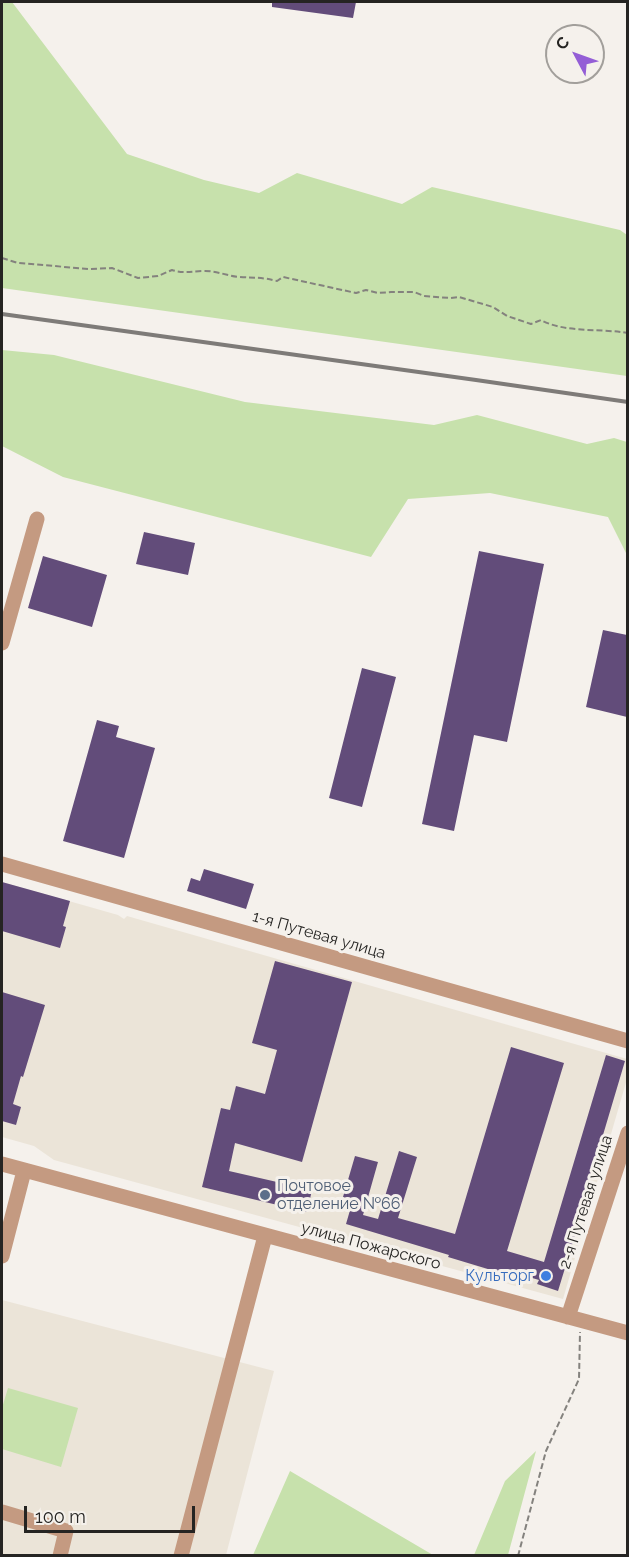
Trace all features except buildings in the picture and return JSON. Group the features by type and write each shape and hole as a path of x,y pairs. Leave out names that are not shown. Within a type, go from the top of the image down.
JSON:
{"street":[{"path":"2,644 37,519"},
{"name":"1-я Путевая улица","path":"2,864 627,1041"},
{"name":"2-я Путевая улица","path":"574,1319 627,1133"},
{"name":"улица Пожарского","path":"2,1164 627,1333"},
{"path":"2,1256 24,1171"},
{"path":"181,1556 265,1236"},
{"path":"2,1512 66,1532 60,1556"}],"path":[{"path":"2,258 18,263 88,269 112,268 138,278 158,276 172,270 180,273 206,271 236,277 263,277 277,280 284,277 356,293 366,290 378,294 414,292 424,296 459,297 493,307 507,316 531,324 541,320 550,325 627,333"},
{"path":"518,1556 546,1451 579,1379 574,1319"}],"shaded area":[{"path":"2,882 118,915 124,919 127,916 627,1059 627,1079 563,1299 54,1160 34,1146 2,1137"},
{"path":"2,1300 274,1371 226,1555 2,1555"}],"green space":[{"path":"2,2 12,2 127,154 204,180 259,193 297,173 402,204 432,187 620,230 627,235 627,376 2,288"},
{"path":"2,350 54,355 245,402 434,425 477,415 587,444 614,438 627,442 627,555 608,517 490,493 408,499 371,557 63,477 2,446"},
{"path":"8,1388 78,1408 61,1467 2,1449 2,1408"},
{"path":"536,1451 508,1555 474,1555 505,1481"},
{"path":"290,1471 433,1555 253,1555"}],"railway":[{"path":"2,314 628,402"}],"place":[{"name":"Почтовое отделение №66","path":"265,1195"},
{"name":"Культорг","path":"546,1276"}]}
